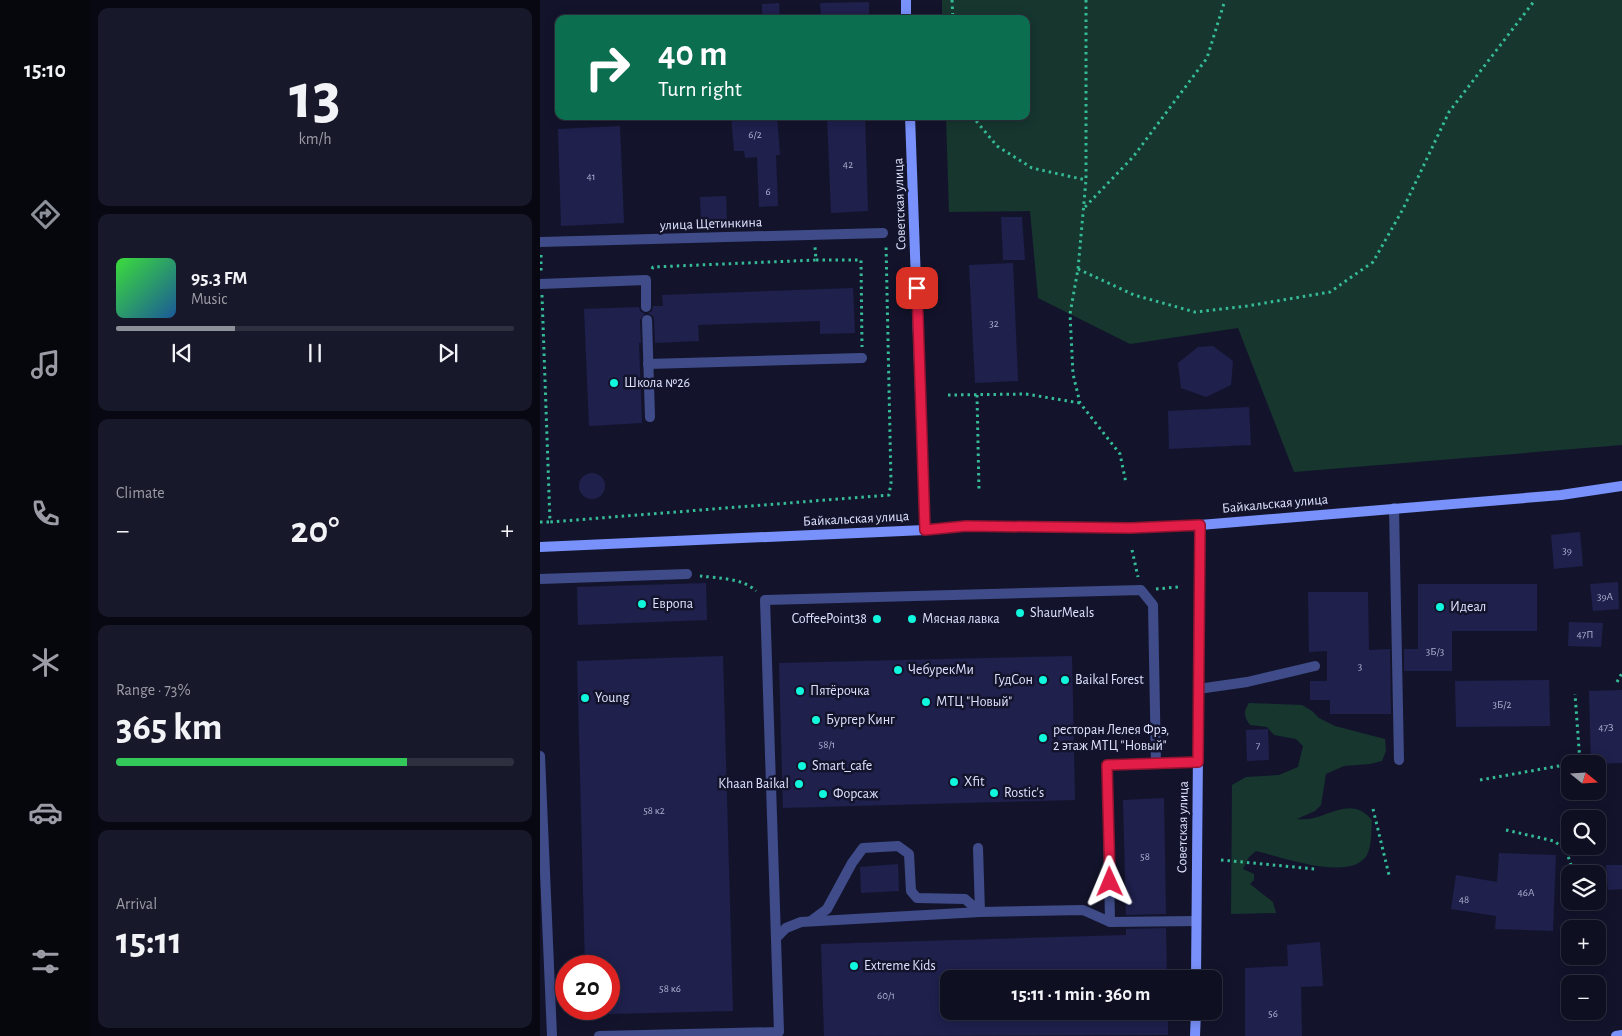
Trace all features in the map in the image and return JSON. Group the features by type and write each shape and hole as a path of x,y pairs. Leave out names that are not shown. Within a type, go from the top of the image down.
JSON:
{"main road":[{"path":"906,0 906,15"},
{"name":"Советская улица","path":"910,120 925,530"},
{"name":"Байкальская улица","path":"540,547 925,530 966,526 1130,528 1200,525 1561,495 1622,486"},
{"name":"Советская улица","path":"1196,970 1200,525"},
{"path":"1195,1036 1196,1020"},
{"path":"1616,1036 1622,1035"}],"street":[{"name":"улица Щетинкина","path":"540,242 883,233"},
{"path":"540,284 646,280 646,307"},
{"path":"647,320 650,417"},
{"path":"648,364 862,358"},
{"path":"1394,508 1399,760"},
{"path":"540,580 687,574"},
{"path":"599,1036 779,1032 765,600 1141,590 1153,605 1156,764"},
{"path":"1198,689 1247,682 1315,666"},
{"path":"540,756 544,920 552,1036"},
{"path":"1110,922 1107,765 1198,762"},
{"path":"810,922 827,909 852,863 863,848 898,846 909,854 911,890 917,898 965,899 980,912"},
{"path":"978,848 980,912"},
{"path":"776,938 786,928 801,922 980,912 1083,910 1110,922 1196,921"}],"path":[{"path":"952,0 953,15"},
{"path":"1086,0 1086,180 1078,269 1070,314 1073,374 1080,403 1120,454 1126,482"},
{"path":"1084,207 1133,156 1206,58 1225,0"},
{"path":"1078,269 1134,295 1195,312 1247,306 1330,292 1372,262 1403,209 1449,112 1536,0"},
{"path":"975,120 997,146 1032,168 1086,180"},
{"path":"814,244 816,260"},
{"path":"646,280 653,267 816,260 861,260 862,358"},
{"path":"948,396 1026,394 1080,403"},
{"path":"978,395 979,491"},
{"path":"540,522 550,522"},
{"path":"1132,550 1141,590"},
{"path":"687,574 728,579 752,587 765,600"},
{"path":"1617,682 1622,674"},
{"path":"1575,694 1579,755"},
{"path":"1480,780 1561,766"},
{"path":"1373,809 1389,875"},
{"path":"1506,830 1554,841 1566,850 1571,865"},
{"path":"1221,860 1315,869"}],"green space":[{"path":"942,0 1622,0 1622,445 1294,472 1238,328 1130,344 1038,298 1030,211 949,212 946,120 1030,120 1030,15 942,15"},
{"path":"1249,703 1302,705 1319,718 1335,726 1385,739 1386,751 1382,761 1344,766 1326,774 1321,805 1315,811 1297,819 1317,817 1346,808 1363,812 1372,820 1371,842 1367,855 1359,863 1346,867 1331,867 1297,862 1256,851 1249,857 1243,869 1254,874 1254,880 1250,884 1273,902 1276,913 1231,914 1232,785 1246,777 1279,775 1298,767 1303,746 1296,739 1274,735 1267,727 1250,725 1245,714"}],"building":[{"path":"869,2 869,15 821,15 820,3"},
{"path":"779,3 780,15 762,15 762,4"},
{"path":"731,120 777,120 780,155 776,155 778,206 759,207 757,157 745,158 744,151 734,151"},
{"path":"827,120 865,120 868,211 831,213"},
{"path":"620,126 624,223 561,226 558,129"},
{"path":"726,196 727,221 701,222 700,197"},
{"path":"1001,217 1022,217 1025,260 1003,260"},
{"path":"1013,263 1018,381 975,383 969,265"},
{"path":"853,288 855,333 820,334 820,321 698,325 699,341 655,343 654,319 648,313 652,311 653,306 663,306 662,295"},
{"path":"639,307 640,311 645,314 640,320 641,343 639,343 642,423 589,426 584,309"},
{"path":"1213,346 1233,361 1231,385 1206,397 1181,388 1178,363 1198,347"},
{"path":"1249,407 1251,445 1169,449 1168,411"},
{"path":"592,473 601,477 605,486 601,495 592,499 583,495 579,486 583,477"},
{"path":"1580,532 1583,566 1554,569 1551,535"},
{"path":"1618,582 1619,609 1593,611 1590,584"},
{"name":"Европа","path":"706,583 707,620 578,625 577,587"},
{"path":"1418,584 1537,584 1537,631 1452,631 1452,671 1404,671 1404,649 1418,649"},
{"path":"1308,592 1368,592 1369,650 1390,649 1391,714 1330,714 1330,700 1310,700 1310,681 1327,681 1327,651 1309,652"},
{"path":"1569,622 1603,623 1601,647 1568,646"},
{"path":"723,656 733,1011 620,1014 620,955 585,955 577,661"},
{"name":"МТЦ \"Новый\"","path":"1072,656 1075,800 783,808 779,663"},
{"path":"1549,680 1550,726 1456,727 1455,681"},
{"path":"1622,690 1622,763 1606,764 1606,755 1591,755 1589,691"},
{"path":"1268,729 1269,760 1247,761 1246,730"},
{"path":"1164,798 1166,914 1126,915 1123,800"},
{"path":"1499,853 1556,855 1553,931 1495,929 1496,916 1451,909 1456,875 1497,882"},
{"path":"898,864 899,891 861,893 860,867"},
{"path":"1606,865 1622,865 1622,889 1608,890"},
{"path":"1166,928 1167,970 940,970 940,1020 1168,1020 1168,1035 824,1036 821,944 1126,935 1126,929"},
{"path":"1320,942 1323,986 1301,987 1302,1036 1245,1036 1245,968 1288,966 1287,945"}],"place":[{"name":"Школа №26","path":"614,383"},
{"name":"Европа","path":"642,604"},
{"name":"Идеал","path":"1440,607"},
{"name":"ShaurMeals","path":"1020,613"},
{"name":"CoffeePoint38","path":"877,619"},
{"name":"Мясная лавка","path":"912,619"},
{"name":"ЧебурекМи","path":"898,670"},
{"name":"ГудСон","path":"1043,680"},
{"name":"Baikal Forest","path":"1065,680"},
{"name":"Пятёрочка","path":"800,691"},
{"name":"Young","path":"585,698"},
{"name":"МТЦ \"Новый\"","path":"926,702"},
{"name":"Бургер Кинг","path":"816,720"},
{"name":"ресторан Лелея Фрэ, 2 этаж МТЦ \"Новый\"","path":"1043,738"},
{"name":"Smart_cafe","path":"802,766"},
{"name":"Xfit","path":"954,782"},
{"name":"Khaan Baikal","path":"799,784"},
{"name":"Rostic's","path":"994,793"},
{"name":"Форсаж","path":"823,794"},
{"name":"Extreme Kids","path":"854,966"}],"route":[{"path":"917,288 925,530 966,526 1130,528 1200,525 1198,762 1107,765 1110,882"}]}
